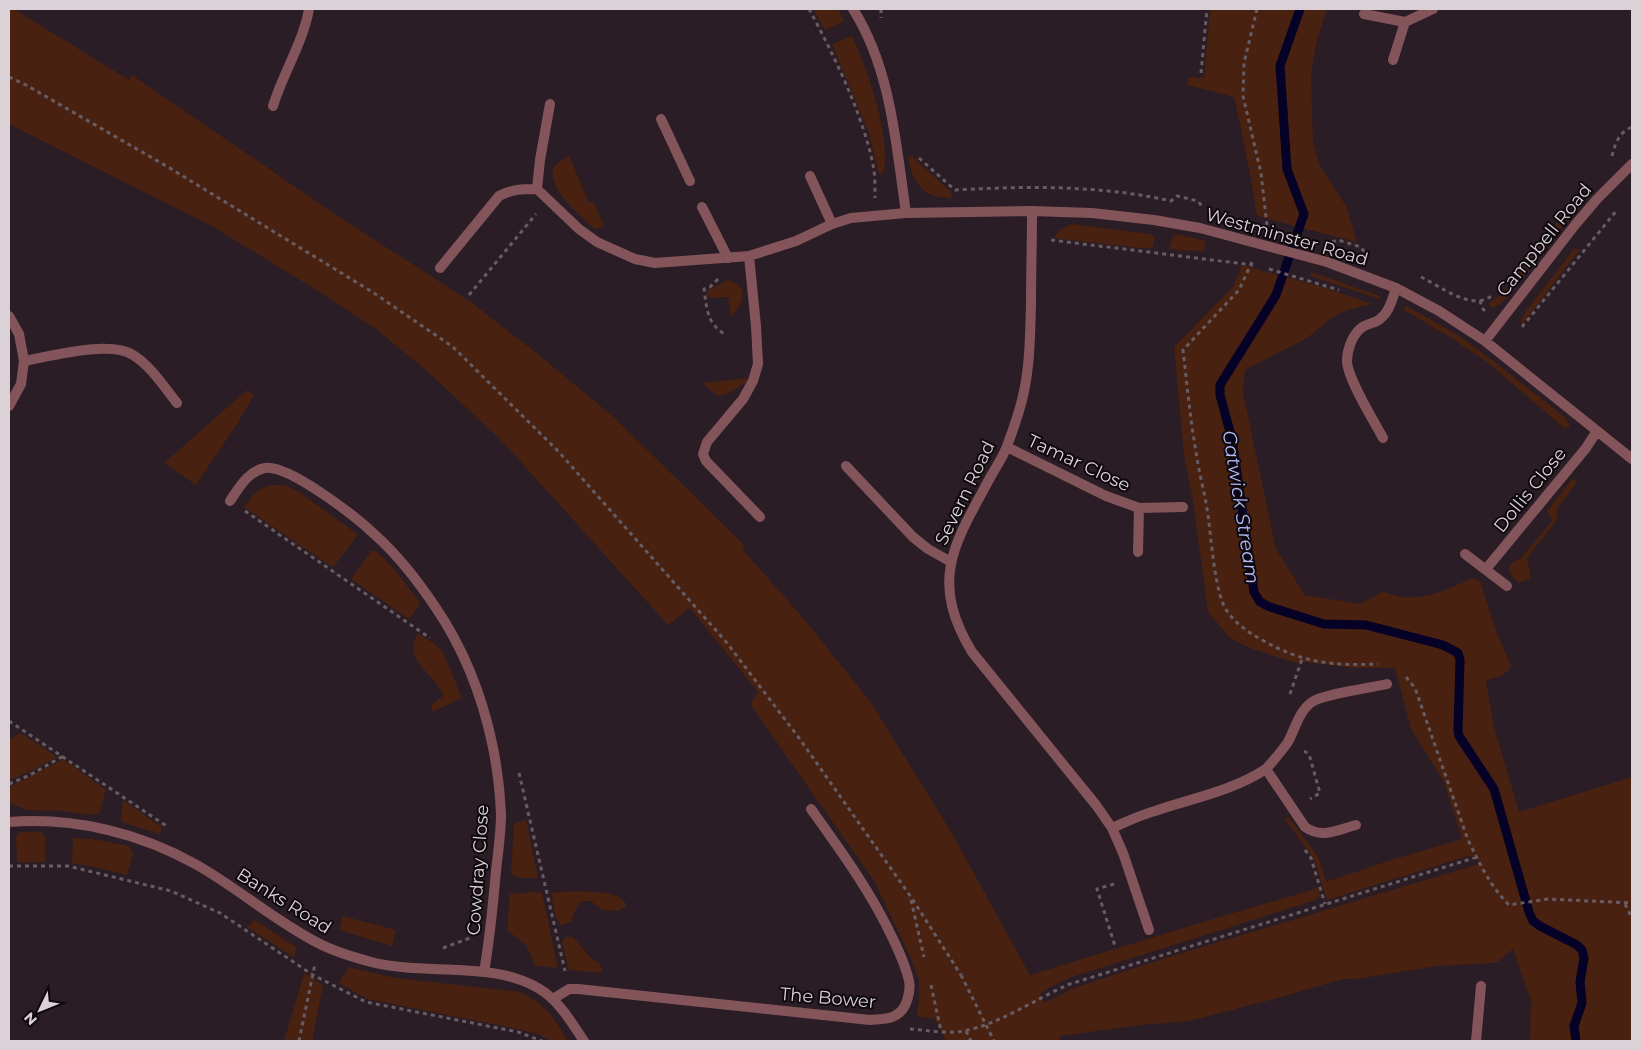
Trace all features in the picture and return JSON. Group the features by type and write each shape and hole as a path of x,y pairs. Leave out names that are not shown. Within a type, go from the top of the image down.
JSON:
{"street":[{"path":"273,106 279,86 306,25 309,9"},
{"path":"853,9 876,57 886,91 894,129 906,213"},
{"path":"1364,14 1405,22 1433,9"},
{"path":"1393,60 1405,22"},
{"path":"440,268 499,196 508,191 518,189 537,189 550,104"},
{"path":"661,119 690,181"},
{"name":"Campbell Road","path":"1485,341 1575,225 1597,199 1632,164"},
{"path":"810,176 832,224"},
{"name":"Westminster Road","path":"537,189 579,229 597,242 635,259 655,263 749,256 796,241 832,224 851,218 906,213 1032,211 1092,213 1154,220 1200,228 1327,262 1396,288 1439,311 1485,341 1632,459"},
{"path":"702,207 725,258"},
{"name":"Severn Road","path":"1032,211 1028,369 1022,396 1006,447 960,532 950,562 950,601 963,636 972,652 1096,805 1112,828 1123,853 1148,930"},
{"path":"749,256 758,364 753,381 743,399 707,442 703,454 706,461 760,517"},
{"path":"1382,438 1350,374 1347,360 1350,344 1356,333 1364,325 1377,321 1384,316 1396,288"},
{"path":"9,316 19,334 24,360 21,384 9,406"},
{"path":"24,360 94,349 122,349 133,354 143,362 178,403"},
{"name":"Dollis Close","path":"1486,569 1598,431"},
{"name":"Tamar Close","path":"1006,447 1121,503 1138,508 1183,507"},
{"path":"846,466 913,537 928,550 950,562"},
{"name":"Cowdray Close","path":"230,501 246,478 264,468 272,468 282,470 334,502 373,533 404,565 436,608 463,655 480,701 494,754 501,816 492,929 484,972"},
{"name":"Tamar Close","path":"1138,508 1138,552"},
{"path":"1465,554 1507,586"},
{"path":"1112,828 1154,811 1249,780 1266,769 1278,756 1289,740 1304,711 1312,702 1387,684"},
{"path":"1266,769 1305,827 1313,833 1323,834 1356,825"},
{"name":"The Bower","path":"569,989 870,1020 889,1019 901,1012 907,1000 910,984 904,962 863,885 811,809"},
{"name":"Banks Road","path":"9,822 31,820 76,823 120,832 156,845 198,865 286,925 319,944 375,963 405,968 484,972 519,979 538,988 553,999 584,1041"},
{"path":"1476,1041 1481,986"},
{"path":"553,999 569,989"}],"path":[{"path":"809,9 826,39 865,135 874,171 876,216"},
{"path":"880,9 881,22"},
{"path":"1202,73 1207,9"},
{"path":"1257,9 1244,63 1243,96 1261,173 1267,225 1263,234"},
{"path":"9,77 168,167 374,294 453,347 559,452 727,643 799,738 910,897 961,975 994,1041"},
{"path":"917,156 955,190 1048,187 1144,195 1171,201 1178,196 1198,201 1202,208 1210,210"},
{"path":"469,295 548,199"},
{"path":"1415,274 1471,302 1480,301 1482,308 1514,333 1525,326 1584,249 1621,206"},
{"path":"1259,222 1273,227"},
{"path":"1032,238 1251,264"},
{"path":"1330,243 1338,240 1361,247 1366,256 1376,259"},
{"path":"1254,257 1239,290 1183,350 1196,451 1208,513 1220,594 1225,609 1235,622 1246,631 1302,659 1354,665 1380,664"},
{"path":"725,258 725,272 710,287 704,289 711,322 717,330 726,335"},
{"path":"1266,268 1346,292"},
{"path":"230,501 438,643"},
{"path":"1405,676 1416,688 1468,840 1497,892 1509,905 1548,899 1632,903"},
{"path":"9,721 174,832"},
{"path":"494,754 518,770 569,989"},
{"path":"9,784 30,775 63,756"},
{"path":"1301,844 1311,858 1325,904"},
{"path":"941,1031 966,1031 1011,1014 1041,996 1070,984 1476,856"},
{"path":"9,866 68,866 171,891 220,913 313,975 366,1002 518,1032 542,1041"},
{"path":"1111,885 1097,890 1115,946"},
{"path":"1625,904 1632,918"},
{"path":"437,951 492,929"},
{"path":"299,1041 319,944"},
{"path":"966,1031 971,1041"}],"shaded area":[{"path":"9,9 14,9 129,80 132,75 335,214 471,302 615,418 745,546 742,549 804,619 870,701 950,830 1030,975 1318,888 1320,896 1316,900 1072,977 1040,994 1044,1003 1074,988 1169,957 1479,864 1476,857 1468,856 1327,900 1314,859 1285,819 1288,816 1318,857 1326,882 1462,839 1444,782 1411,729 1395,668 1354,668 1306,662 1296,663 1252,649 1231,639 1208,612 1193,501 1184,455 1174,347 1233,287 1242,265 1326,288 1372,304 1347,310 1333,317 1307,338 1245,370 1243,393 1276,549 1305,595 1360,604 1382,592 1400,596 1424,596 1441,592 1473,578 1480,581 1496,631 1511,666 1504,674 1486,681 1494,727 1519,812 1632,777 1632,1041 1531,1041 1531,1001 1513,949 1496,963 1437,966 1357,979 1343,979 1189,1021 1059,1036 1060,1041 946,1041 935,1019 917,1016 919,981 911,958 874,881 750,704 758,692 690,608 668,625 502,441 427,371 376,329 212,226 9,124"},
{"path":"813,9 838,9 844,21 825,30"},
{"path":"1210,9 1327,9 1316,44 1311,75 1313,143 1320,166 1346,206 1357,242 1257,216 1234,97 1187,85 1188,77 1204,78"},
{"path":"852,36 865,66 882,125 885,162 882,176 878,171 869,134 832,44"},
{"path":"569,155 589,203 593,201 604,226 595,229 581,217 566,201 555,184 553,167"},
{"path":"908,156 913,157 951,192 952,198 933,196 921,188 912,174"},
{"path":"1562,216 1565,222 1508,296 1500,304 1491,308 1489,303 1503,293"},
{"path":"1072,224 1151,234 1155,237 1153,247 1149,249 1053,238 1061,229"},
{"path":"1177,234 1206,241 1204,252 1169,249 1172,238"},
{"path":"1574,249 1580,249 1522,325 1521,320 1526,311"},
{"path":"1311,272 1380,296 1379,299 1310,276"},
{"path":"728,280 735,282 739,286 743,295 742,301 731,316 728,297 708,298 707,291"},
{"path":"1405,305 1459,336 1492,360 1566,418 1570,427 1564,428 1488,363 1456,341 1404,310"},
{"path":"748,378 747,382 729,393 718,396 702,383"},
{"path":"247,390 254,395 196,485 164,463"},
{"path":"1572,479 1577,482 1557,509 1557,520 1527,558 1531,578 1519,583 1510,572 1511,563 1521,558 1552,521 1547,511"},
{"path":"271,485 284,485 296,490 356,533 357,536 334,566 331,566 244,507 262,488"},
{"path":"371,551 376,551 395,570 419,601 420,604 409,619 351,579"},
{"path":"418,633 443,652 462,698 433,712 431,705 443,696 416,659 414,643"},
{"path":"21,733 57,757 30,772 9,780 9,740"},
{"path":"63,759 106,790 99,813 93,815 61,811 28,810 9,803 9,787"},
{"path":"123,800 163,828 159,834 122,822"},
{"path":"526,819 538,878 518,878 511,874 514,824"},
{"path":"19,832 41,832 45,837 45,862 17,862 16,837"},
{"path":"73,838 93,839 129,846 133,854 127,875 91,866 72,864"},
{"path":"575,891 608,893 619,897 626,903 626,906 618,911 602,910 591,901 582,901 577,906 571,922 561,925 556,918 551,893"},
{"path":"542,893 558,968 535,966 527,946 507,930 510,894"},
{"path":"343,916 396,930 392,946 339,930"},
{"path":"255,920 296,947 294,958 247,927"},
{"path":"565,937 573,937 589,956 599,963 602,973 569,970 562,943"},
{"path":"348,967 396,978 521,992 537,1002 549,1013 568,1041 551,1041 538,1034 508,1027 367,999 339,983"},
{"path":"304,973 323,985 312,1041 284,1041"}],"waterway":[{"name":"Gatwick Stream","path":"1300,9 1280,66 1287,169 1304,214 1276,295 1220,385 1220,395 1232,439 1254,592 1260,602 1270,607 1324,624 1366,625 1443,645 1458,653 1460,660 1459,736 1494,789 1529,912 1533,921 1577,945 1582,950 1584,958 1580,982 1582,1003 1574,1026 1576,1041"}]}
